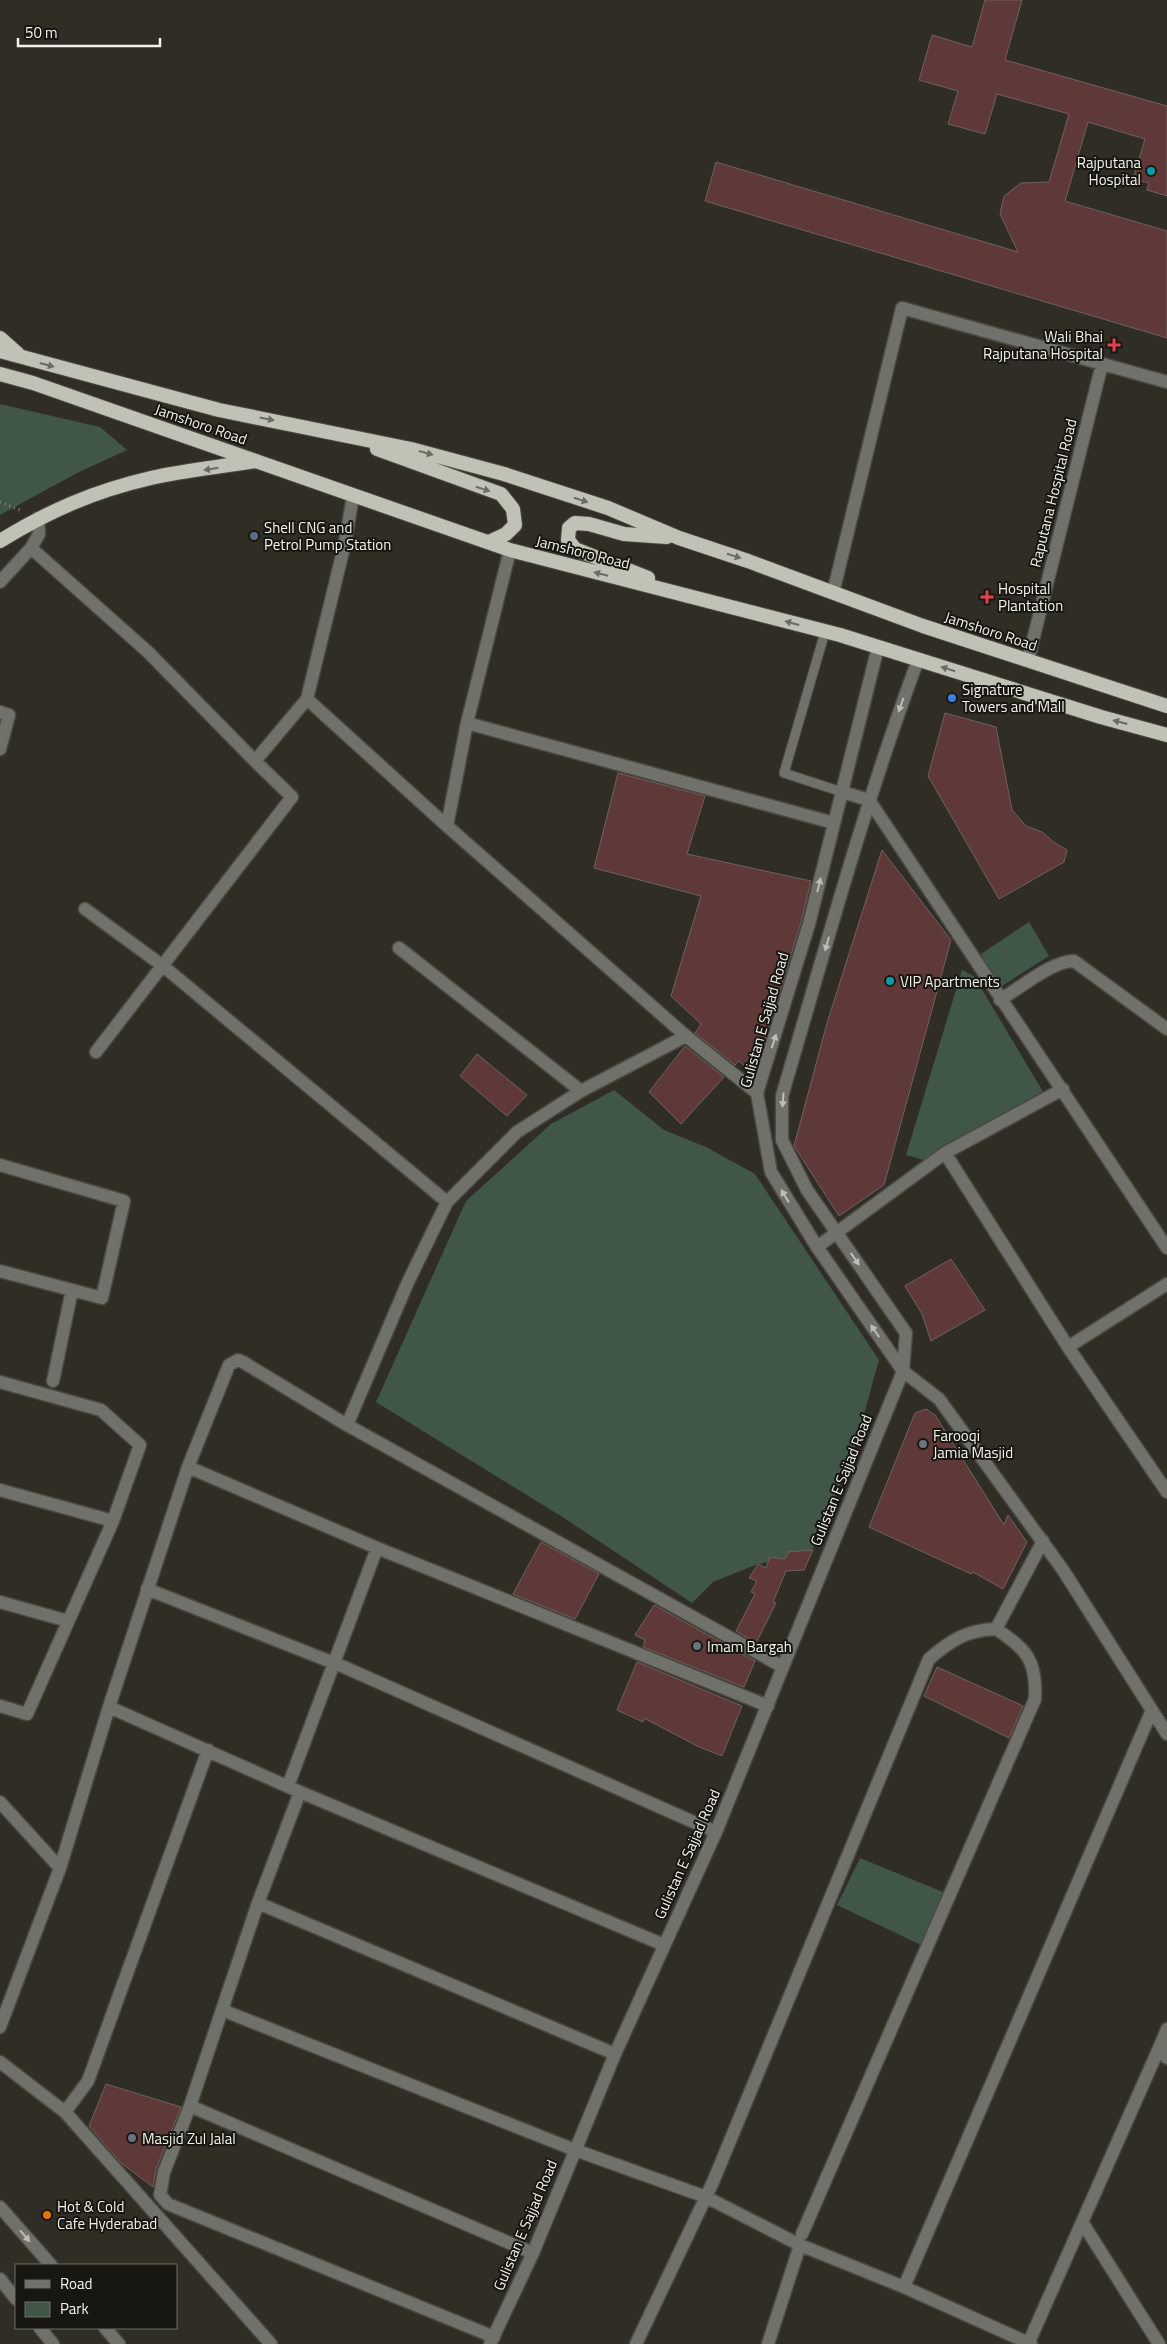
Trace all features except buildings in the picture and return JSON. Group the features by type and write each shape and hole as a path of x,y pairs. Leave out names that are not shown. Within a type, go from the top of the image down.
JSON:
{"highway":[{"path":"0,338 24,358"},
{"name":"Jamshoro Road","path":"0,351 219,410 411,449 504,474 608,508 679,538 748,561 923,626 1167,706"},
{"name":"Jamshoro Road","path":"0,374 33,383 510,550 826,632 1100,717 1167,735"},
{"path":"339,434 501,494 513,508 515,525 506,534 489,542"},
{"path":"0,541 38,518 92,495 151,478 259,461"},
{"path":"679,538 624,534 589,524 575,523 569,528 568,540 575,549 589,556 714,602"}],"street":[{"path":"833,593 902,308 1167,382"},
{"name":"Raputana Hospital Road","path":"1028,660 1102,364"},
{"path":"255,761 307,699 345,543 352,496"},
{"path":"0,582 31,548 39,534 38,518"},
{"path":"31,548 148,652 292,797 96,1052"},
{"path":"447,826 467,723 510,550"},
{"name":"Gulistan E Sajjad Road","path":"878,647 809,924 757,1092 770,1172 817,1248 903,1372"},
{"name":"Gulistan E Sajjad Road","path":"492,2340 533,2253 615,2054 716,1832 903,1372 906,1333 807,1190 782,1140 782,1096 869,800 918,660"},
{"path":"307,699 447,826 686,1036 757,1092"},
{"path":"0,712 9,715 0,749"},
{"path":"467,723 834,823"},
{"path":"842,792 869,800 970,949 1000,1000 1063,1089 1167,1248"},
{"path":"85,909 163,966 447,1202"},
{"path":"399,948 581,1091"},
{"path":"1000,1000 1064,961 1074,961 1167,1029"},
{"path":"347,1425 408,1282 447,1202 517,1132 581,1091 686,1036"},
{"path":"817,1248 945,1153 1063,1089"},
{"path":"945,1153 1068,1347 1167,1492"},
{"path":"0,1165 124,1201 102,1298 0,1271"},
{"path":"1068,1347 1167,1284"},
{"path":"53,1381 72,1290"},
{"path":"0,2027 60,1868 109,1708 188,1467 229,1365 238,1360 347,1425 783,1667"},
{"path":"903,1372 939,1399 1043,1541 1167,1734"},
{"path":"0,1382 100,1410 140,1445 113,1520 27,1714 0,1706"},
{"path":"188,1467 377,1548 768,1706"},
{"path":"0,1490 113,1520"},
{"path":"996,1629 1043,1541"},
{"path":"288,1786 377,1548"},
{"path":"147,1589 333,1662 716,1832"},
{"path":"0,1602 68,1621"},
{"path":"636,2344 706,2196 929,1659 962,1635 980,1630 996,1629 1015,1641 1030,1660 1036,1678 1035,1698 801,2239 768,2344"},
{"path":"109,1708 300,1792 664,1945"},
{"path":"904,2287 1152,1710"},
{"path":"65,2112 88,2081 208,1750"},
{"path":"300,1792 258,1903 190,2106 161,2183 160,2194 168,2204 492,2340"},
{"path":"0,1802 60,1868"},
{"path":"258,1903 615,2054"},
{"path":"222,2010 575,2150 706,2196 1030,2343 1167,2029"},
{"path":"1160,2046 1167,2058"},
{"path":"0,2062 65,2112 269,2341 281,2344"},
{"path":"190,2106 533,2253"},
{"path":"0,2207 50,2264"},
{"path":"1082,2222 1159,2344"},
{"path":"0,2279 15,2298"},
{"path":"41,2329 53,2344"},
{"path":"106,2329 119,2344"}],"lane":[{"path":"826,632 784,773 842,792"}],"green space":[{"path":"0,404 100,427 127,450 77,473 0,515"},
{"path":"1029,922 1049,956 997,989 981,954"},
{"path":"962,970 974,976 1045,1095 924,1160 906,1155"},
{"path":"614,1090 664,1130 706,1147 755,1174 879,1360 852,1457 810,1555 758,1564 713,1582 692,1603 564,1518 376,1402 466,1201 551,1124"},
{"path":"860,1858 943,1892 921,1945 837,1905"}],"place":[{"name":"Rajputana Hospital","path":"1151,171"},
{"name":"Wali Bhai Rajputana Hospital","path":"1114,345"},
{"name":"Shell CNG and Petrol Pump Station","path":"254,536"},
{"name":"Hospital Plantation","path":"987,597"},
{"name":"Signature Towers and Mall","path":"952,698"},
{"name":"VIP Apartments","path":"890,981"},
{"name":"Farooqi Jamia Masjid","path":"923,1444"},
{"name":"Imam Bargah","path":"697,1646"},
{"name":"Masjid Zul Jalal","path":"132,2138"},
{"name":"Hot & Cold Cafe Hyderabad","path":"47,2215"}]}
